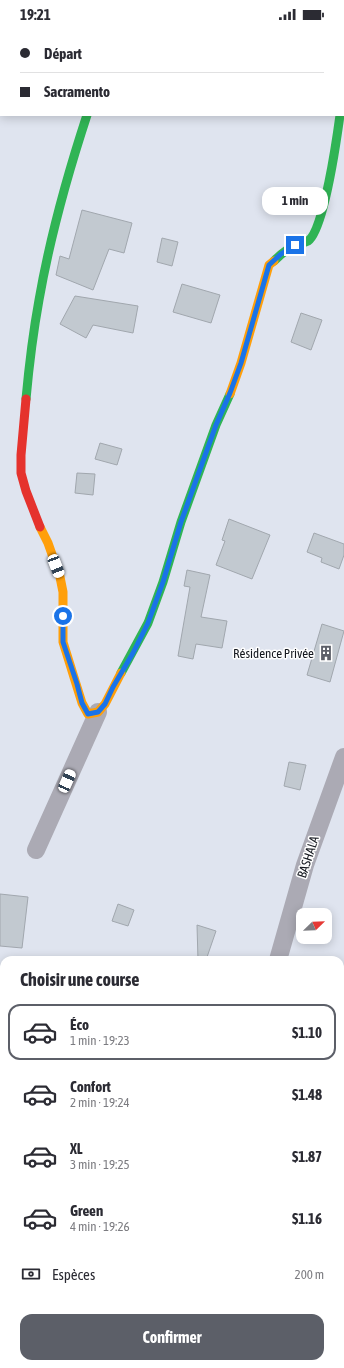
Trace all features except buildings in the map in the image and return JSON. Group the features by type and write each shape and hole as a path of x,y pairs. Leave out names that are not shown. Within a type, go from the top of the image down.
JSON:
{"street":[{"path":"87,116 64,187 49,247 34,328 21,455 21,473 36,519 48,543 60,577 63,592 63,642 82,703 88,714 98,712"},
{"path":"36,850 98,712 105,704 133,653 153,610 181,522 216,425 241,363 269,265 281,254 295,245 308,241 314,233 326,197 335,154 340,116"},
{"name":"BASHALA","path":"279,956 305,864 344,756"}],"traffic: fast":[{"path":"26,399 35,325 43,276 66,184 87,116"},
{"path":"274,261 290,248 308,241 314,233 329,182 340,116"},
{"path":"121,673 148,623 163,582 181,522 216,425 230,394"}],"traffic: slow":[{"path":"230,394 241,363 269,265 274,261"},
{"path":"40,527 48,543 60,577 63,592 63,642 82,703 88,714 98,712 105,704 121,673"}],"traffic: jam":[{"path":"26,399 21,455 21,473 26,491 40,527"}],"place":[{"name":"Résidence Privée","path":"326,653"}],"route":[{"path":"63,616 63,642 82,703 88,714 98,712 105,704 125,665 133,653 153,610 173,552 181,522 216,425 241,363 264,278 269,265 281,254 295,245"}]}
